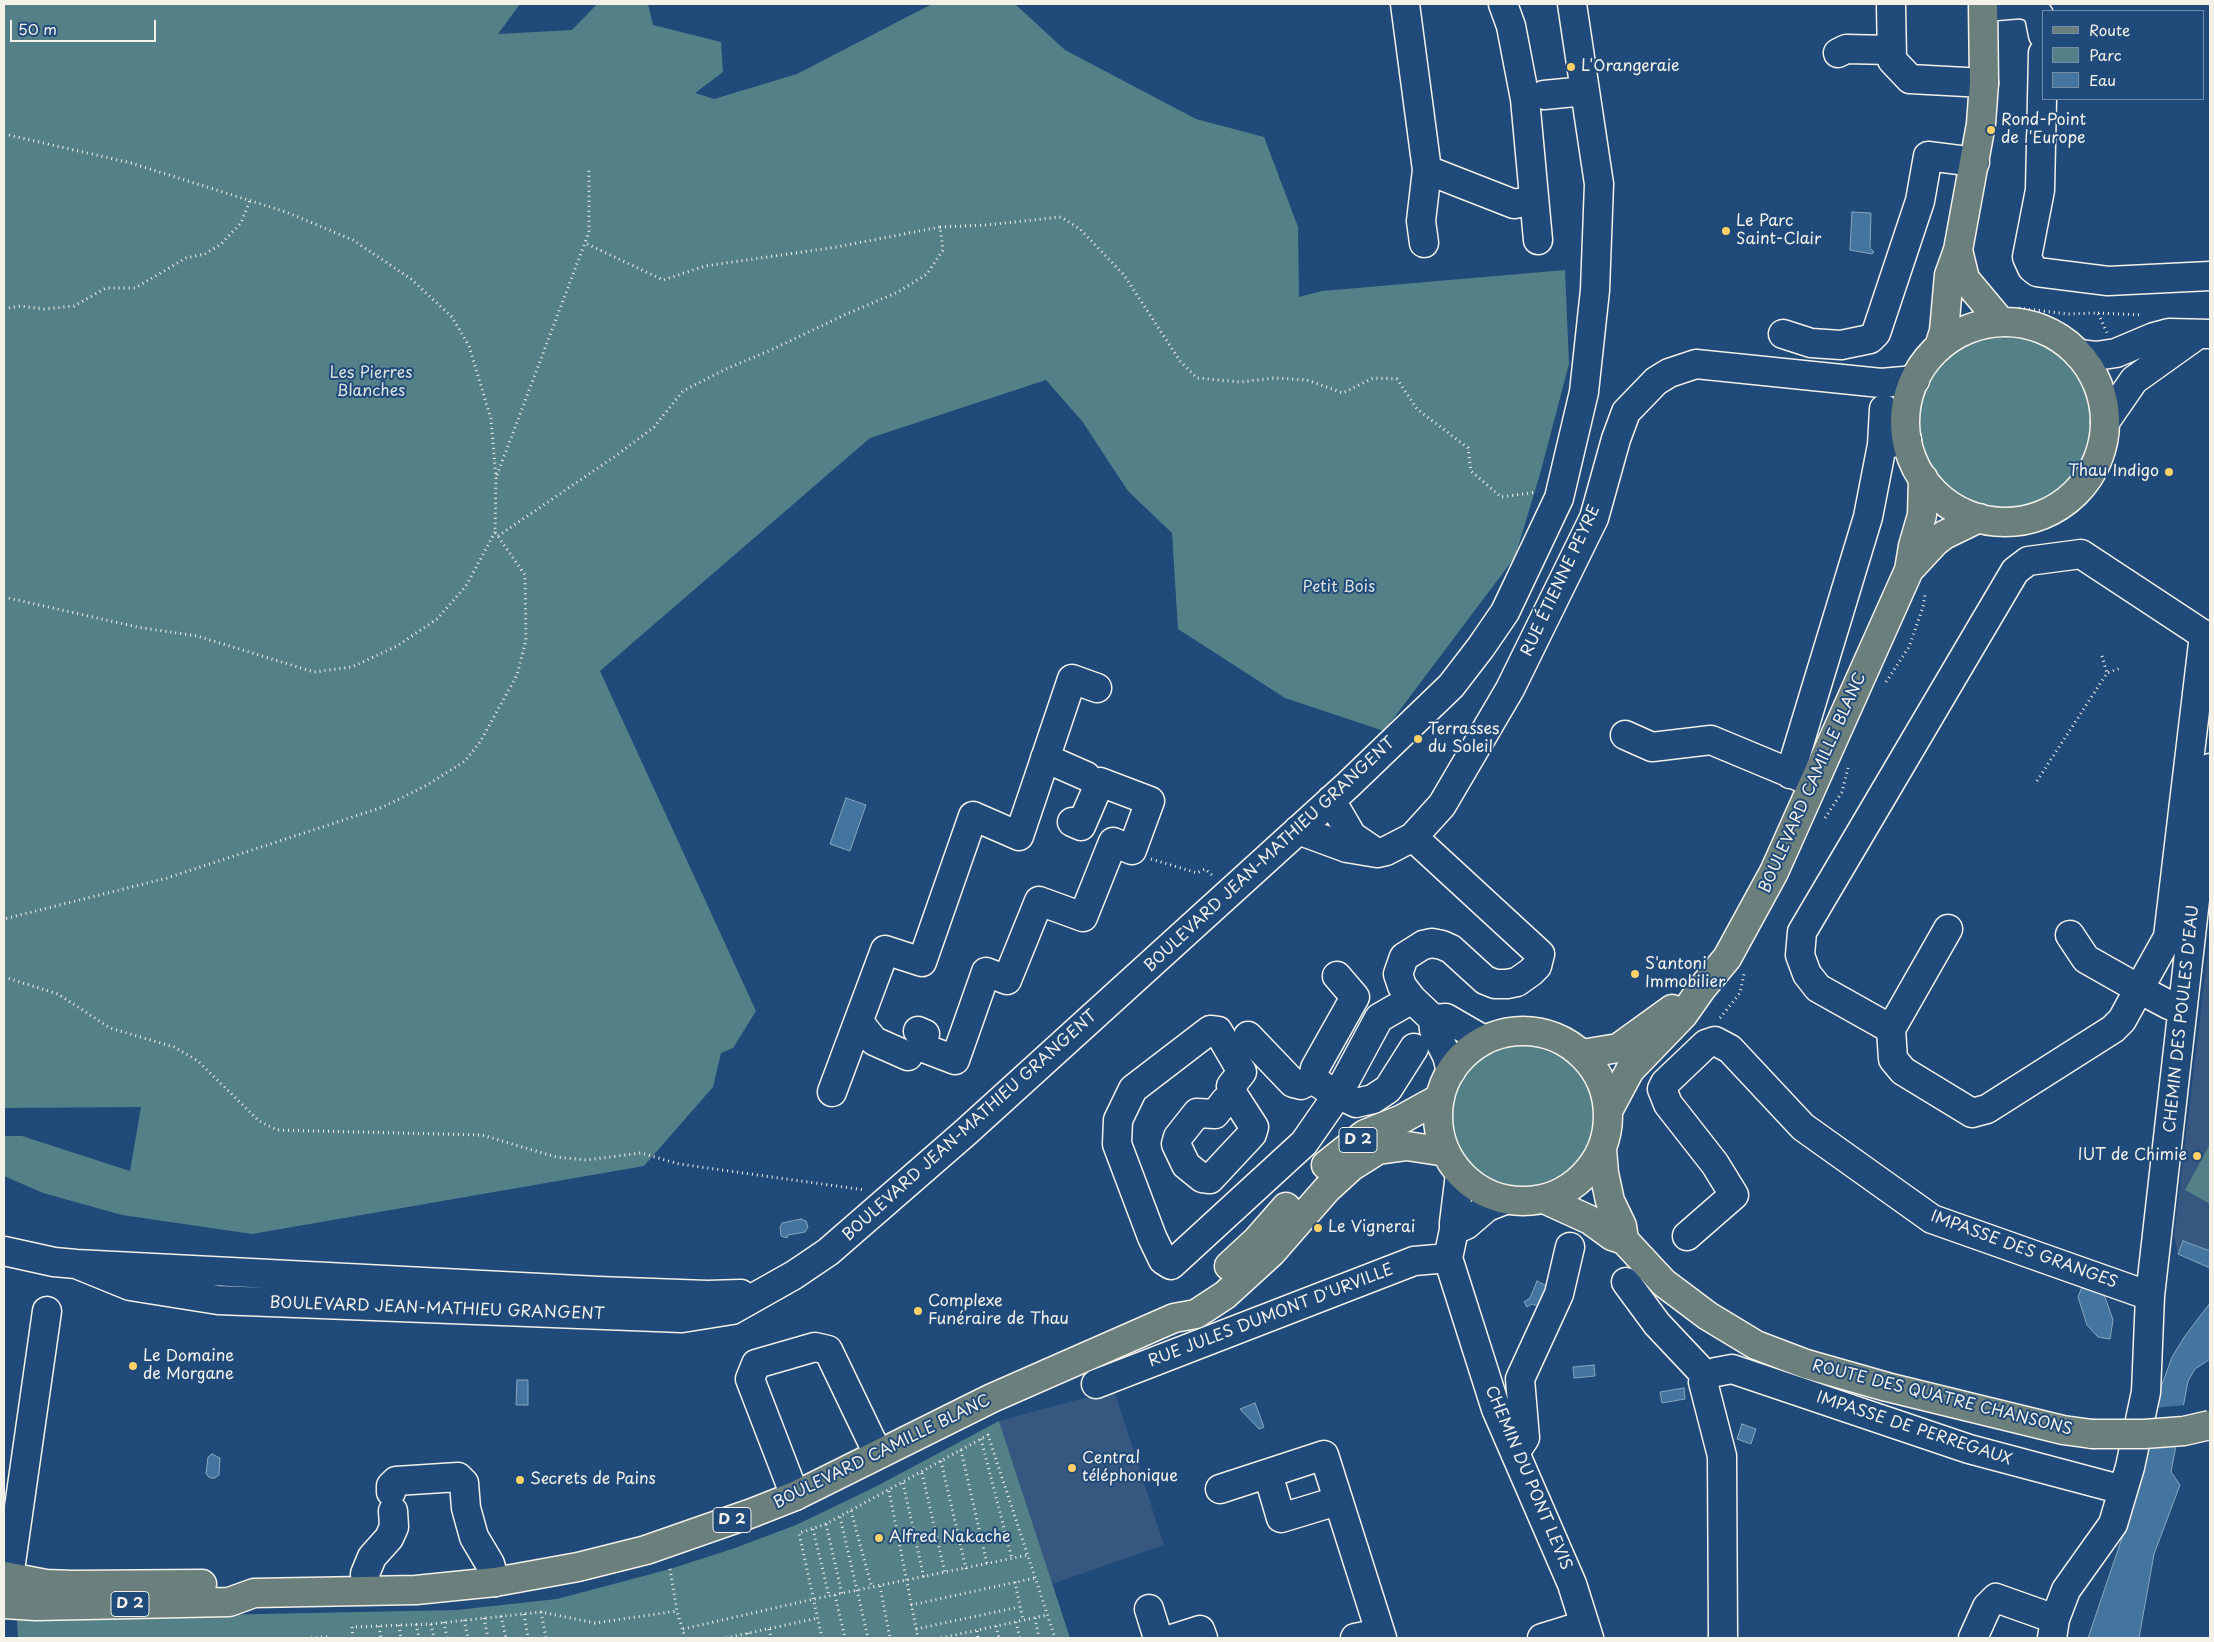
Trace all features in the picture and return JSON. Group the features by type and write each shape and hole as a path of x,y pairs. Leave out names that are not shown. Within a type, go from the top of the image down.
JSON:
{"main road":[{"path":"1939,347 1944,332 1949,275 1958,250 1975,162 1984,83 1984,5"},
{"path":"1958,250 1965,279 2006,313 2056,336 2078,354 2093,374 2102,397 2111,431 2095,466 2083,486 2066,502 2047,513 2025,520 1986,524 1957,510 1938,496 1923,478 1913,460 1895,443 1906,420 1908,400 1915,380 1925,362 1939,347 1958,334 2006,313"},
{"name":"BOULEVARD CAMILLE BLANC","path":"1918,580 1913,546 1922,515 1923,478"},
{"name":"BOULEVARD CAMILLE BLANC","path":"1608,1111 1630,1070 1683,1016 1702,988 1727,958 1774,872 1802,778 1918,580 1935,542 1944,535 1986,524"},
{"name":"BOULEVARD CAMILLE BLANC","path":"1582,1054 1618,1048 1702,988"},
{"path":"1509,1032 1535,1032 1560,1040 1582,1054 1595,1071 1604,1090 1608,1111 1607,1131 1602,1149 1588,1172 1568,1189 1544,1199 1524,1202 1505,1200 1481,1190 1460,1174 1446,1152 1438,1125 1440,1098 1451,1071 1466,1053 1484,1040 1509,1032"},
{"name":"D 2","path":"1174,1318 1185,1300 1213,1282 1251,1246 1311,1180 1336,1156 1365,1134 1402,1119 1440,1098"},
{"name":"BOULEVARD CAMILLE BLANC","path":"4,1604 36,1606 229,1602 254,1592 416,1590 495,1582 578,1567 646,1550 752,1514 795,1496 992,1398 1174,1318 1196,1314 1225,1295 1271,1253 1351,1167 1378,1150 1407,1146 1446,1152"},
{"name":"ROUTE DES QUATRE CHANSONS","path":"1602,1149 1604,1173 1610,1201 1622,1226 1624,1240"},
{"name":"ROUTE DES QUATRE CHANSONS","path":"1544,1199 1590,1220 1612,1236 1624,1240 1664,1283 1708,1316 1756,1345 1806,1364 1887,1387 2063,1430 2092,1434 2144,1434 2184,1431 2210,1425"},
{"name":"BOULEVARD CAMILLE BLANC","path":"6,1577 46,1584 72,1585 233,1584 254,1592"}],"street":[{"path":"1405,4 1427,170 1420,221 1424,243"},
{"path":"1503,4 1511,26 1525,99 1538,240"},
{"name":"BOULEVARD JEAN-MATHIEU GRANGENT","path":"4,1251 54,1262 76,1264 130,1286 218,1300 682,1318 732,1310 794,1275 828,1252 980,1119 1331,800 1451,686 1481,647 1504,612 1559,498 1584,392 1595,290 1599,184 1572,4"},
{"path":"1890,4 1892,60 1910,79 1984,83"},
{"path":"1984,5 2033,5 2042,31"},
{"path":"1838,53 1846,49 1892,50"},
{"path":"1544,95 1585,91"},
{"path":"2042,99 2040,190 2027,256 2032,268 2037,272 2108,281 2210,276"},
{"path":"1783,334 1811,343 1841,345 1870,339 1876,333 1920,200 1928,156 1975,162"},
{"path":"1427,170 1514,204 1534,200"},
{"path":"2078,354 2096,356 2116,353 2154,337 2169,333 2204,334"},
{"path":"2111,431 2134,380 2204,334"},
{"name":"RUE ÉTIENNE PEYRE","path":"1377,853 1386,851 1414,837 1442,805 1510,689 1594,518 1616,439 1626,412 1656,381 1669,373 1696,364 1881,383 1915,380"},
{"path":"1625,735 1652,746 1710,740 1802,778 1868,517 1895,443 1884,409"},
{"path":"1891,1029 1818,988 1807,974 1800,955 1802,932 2015,571 2028,562 2081,554 2204,635 2168,937 2122,1020 2113,1029 1987,1109 1972,1113 1903,1072 1892,1058 1891,1029 1948,929"},
{"path":"832,1092 885,950 922,962 973,816 1019,836 1072,679 1097,688"},
{"path":"1046,758 1086,776"},
{"name":"CHEMIN DES POULES D'EAU","path":"2054,1629 2062,1599 2071,1581 2113,1524 2146,1392 2150,1296 2210,768"},
{"path":"918,1031 925,1034 921,1047 955,1060 986,972 1007,980 1039,901 1083,917 1112,842 1132,850 1150,801 1100,782 1081,826 1072,822"},
{"path":"1331,800 1352,836 1377,853"},
{"path":"1298,830 1347,848 1377,853"},
{"path":"1414,837 1540,954 1536,966 1526,976 1517,982 1495,984 1478,975 1451,949 1432,943 1423,945 1404,957 1398,974 1402,986 1412,999 1433,1018 1446,1018 1484,1040"},
{"path":"2070,935 2086,959 2169,1005 2182,1008"},
{"path":"1313,1080 1315,1068 1355,997 1337,976"},
{"path":"1234,1096 1231,1086 1242,1072 1218,1031 1210,1030 1134,1089 1118,1120 1117,1144 1152,1237 1163,1260 1171,1265 1304,1143 1338,1094 1379,1018 1412,999"},
{"path":"1433,1018 1434,1030 1447,1056 1451,1071"},
{"path":"859,1022 874,1042 908,1056"},
{"path":"1248,1036 1293,1083 1301,1085 1313,1080"},
{"name":"IMPASSE DES GRANGES","path":"1687,1236 1734,1195 1715,1164 1668,1104 1662,1089 1664,1084 1706,1044 1715,1040 1730,1049 1803,1127 1932,1219 2150,1296"},
{"path":"1313,1080 1356,1103 1373,1099 1388,1089 1414,1048"},
{"name":"CHEMIN DU PONT LEVIS","path":"1460,1174 1454,1230 1448,1258 1496,1409 1572,1584 1586,1631"},
{"path":"1454,1230 1466,1225 1487,1208 1505,1200"},
{"path":"1515,1453 1525,1438 1520,1379 1559,1294 1570,1247"},
{"name":"RUE JULES DUMONT D'URVILLE","path":"1096,1384 1414,1261 1448,1258"},
{"path":"1626,1282 1657,1324 1706,1376 1703,1382 1703,1389 1722,1456 1723,1638"},
{"path":"6,1577 47,1311"},
{"path":"795,1496 750,1378 756,1364 815,1347 828,1350 878,1454"},
{"name":"IMPASSE DE PERREGAUX","path":"1706,1376 1722,1369 1732,1369 1969,1449 2123,1490"},
{"path":"1220,1489 1324,1455 1372,1637"},
{"path":"1268,1474 1281,1518 1337,1501"},
{"path":"367,1590 365,1574 372,1557 389,1538 394,1527 391,1486 396,1481 458,1477 464,1483 466,1508 474,1538 490,1564 495,1582"},
{"path":"1972,1638 1987,1607 1996,1598 2054,1629"},
{"path":"1150,1609 1158,1638"},
{"path":"1176,1638 1200,1630 1203,1638"},
{"path":"1542,1638 1586,1631"}],"path":[{"path":"4,134 131,163 286,212 353,240 411,280 452,317 469,346 492,419 496,478 495,532 466,586 437,619 397,646 352,667 314,672 197,636 128,625 4,597"},
{"path":"496,478 589,232 589,170"},
{"path":"4,309 20,306 44,309 74,306 106,288 135,288 186,258 204,254 221,244 241,223 250,200"},
{"path":"585,243 663,280 705,266 837,247 940,227 986,225 1061,217 1080,229 1124,275 1180,360 1197,378 1241,382 1274,378 1307,380 1343,393 1373,378 1397,380 1417,409 1446,429 1468,448 1471,471 1501,497 1561,488"},
{"path":"498,536 617,455 654,427 682,391 726,369 898,292 927,274 943,250 940,227"},
{"path":"2006,313 2018,308 2067,314 2098,313 2116,353"},
{"path":"1986,524 2019,530 2044,526 2072,513 2093,493 2110,465 2111,431"},
{"path":"4,919 167,878 383,807 427,785 465,761 480,742 517,675 526,640 525,575 495,532"},
{"path":"1884,685 1909,647 1923,607 1918,580"},
{"path":"2102,656 2106,673"},
{"path":"2037,781 2106,673 2121,668"},
{"path":"1823,823 1842,792 1849,763"},
{"path":"1152,859 1197,873 1205,869 1213,876"},
{"path":"1719,1020 1740,993 1746,968"},
{"path":"4,977 58,994 110,1028 174,1047 198,1061 259,1122 277,1130 482,1135 556,1157 586,1160 641,1153 680,1164 893,1196"},
{"path":"822,1638 799,1532 826,1524 840,1517 988,1435 1055,1638"},
{"path":"981,1439 1012,1559"},
{"path":"961,1450 987,1564"},
{"path":"941,1462 966,1569"},
{"path":"922,1473 945,1573"},
{"path":"903,1483 924,1578"},
{"path":"889,1491 918,1638"},
{"path":"851,1511 872,1588"},
{"path":"840,1517 868,1638"},
{"path":"826,1524 842,1594"},
{"path":"813,1528 829,1596"},
{"path":"683,1629 814,1599 1028,1556"},
{"path":"670,1569 677,1611 685,1638"},
{"path":"911,1605 1035,1578"},
{"path":"1015,1582 1023,1620"},
{"path":"880,1586 890,1638"},
{"path":"836,1595 845,1638"},
{"path":"916,1628 1019,1607"},
{"path":"353,1638 352,1627 431,1624 541,1612 595,1623 677,1611"},
{"path":"541,1612 546,1638"},
{"path":"524,1614 528,1638"},
{"path":"941,1638 958,1636 976,1630 1047,1615"},
{"path":"501,1616 506,1638"},
{"path":"484,1618 488,1638"},
{"path":"726,1638 818,1618"},
{"path":"1035,1618 1039,1638"},
{"path":"464,1620 468,1638"},
{"path":"444,1622 447,1638"},
{"path":"1016,1622 1020,1638"},
{"path":"416,1624 419,1638"},
{"path":"431,1624 434,1638"},
{"path":"399,1625 401,1638"},
{"path":"379,1626 381,1638"},
{"path":"996,1626 999,1638"},
{"path":"769,1629 771,1638"},
{"path":"976,1630 978,1638"},
{"path":"748,1633 749,1638"},
{"path":"311,1638 328,1638"}],"shaded area":[{"name":"IUT de Chimie","path":"2210,934 2210,1251 2183,1241 2178,1254 2174,1236"},
{"path":"1114,1390 1164,1545 1052,1584 999,1421"}],"green space":[{"name":"Les Pierres Blanches","path":"4,4 520,4 498,34 572,30 597,4 648,4 653,25 721,42 723,72 695,93 714,99 797,74 932,4 1015,4 1065,50 1196,119 1264,137 1298,227 1299,297 1322,291 1565,270 1569,364 1540,474 1515,557 1384,731 1285,698 1178,629 1172,533 1128,491 1082,421 1046,380 870,438 600,671 756,1011 733,1048 721,1053 713,1087 644,1166 252,1234 122,1215 43,1193 4,1176 4,1136 22,1136 130,1171 141,1107 4,1108"},
{"path":"1995,334 2013,334 2046,344 2072,366 2082,380 2088,396 2092,422 2088,448 2082,464 2060,490 2046,500 2030,506 2013,510 1995,510 1962,500 1936,478 1926,464 1920,448 1916,431 1916,413 1926,380 1948,354 1962,344 1978,338"},
{"path":"1523,1044 1551,1049 1574,1065 1590,1088 1595,1116 1590,1144 1574,1167 1551,1183 1523,1188 1495,1183 1472,1167 1456,1144 1451,1116 1456,1088 1472,1065 1495,1049"},
{"path":"2210,1144 2210,1204 2185,1190"},
{"path":"999,1421 1070,1638 18,1638 17,1619 457,1610 557,1599 670,1569 735,1548 796,1525 873,1488"}],"water":[{"path":"1852,212 1871,213 1870,248 1874,252 1872,254 1850,250"},
{"path":"846,798 866,805 850,851 830,844"},
{"path":"801,1219 806,1221 808,1227 805,1232 788,1235 787,1238 781,1236 780,1227 782,1223"},
{"path":"2183,1241 2210,1251 2210,1268 2178,1254"},
{"path":"1537,1281 1549,1287 1540,1307 1532,1304 1527,1307 1524,1302 1530,1298"},
{"path":"2093,1283 2105,1297 2113,1320 2110,1339 2098,1337 2087,1325 2078,1297 2082,1287"},
{"path":"2210,1303 2210,1359 2195,1369 2188,1381 2171,1472 2180,1485 2154,1554 2139,1638 2088,1638 2125,1529 2160,1390 2172,1357"},
{"path":"1594,1365 1595,1376 1574,1378 1573,1367"},
{"path":"517,1380 528,1380 528,1405 516,1405"},
{"path":"1684,1388 1685,1399 1662,1403 1660,1392"},
{"path":"1255,1403 1264,1427 1259,1429 1240,1409"},
{"path":"1742,1424 1756,1429 1751,1444 1737,1439"},
{"path":"212,1454 220,1458 219,1475 215,1478 210,1478 206,1474 208,1457"}],"pier":[{"path":"2186,1405 2177,1446 2147,1448 2153,1408"}],"place":[{"name":"L'Orangeraie","path":"1571,67"},
{"name":"Rond-Point de l'Europe","path":"1991,130"},
{"name":"Le Parc Saint-Clair","path":"1726,231"},
{"name":"Thau Indigo","path":"2169,472"},
{"name":"Terrasses du Soleil","path":"1418,739"},
{"name":"S'antoni Immobilier","path":"1635,974"},
{"name":"IUT de Chimie","path":"2197,1156"},
{"name":"Le Vignerai","path":"1318,1228"},
{"name":"Complexe Funéraire de Thau","path":"918,1311"},
{"name":"Le Domaine de Morgane","path":"133,1366"},
{"name":"Central téléphonique","path":"1072,1468"},
{"name":"Secrets de Pains","path":"520,1480"},
{"name":"Alfred Nakache","path":"879,1538"}],"park label":[{"name":"Petit Bois","path":"1339,588"}]}
